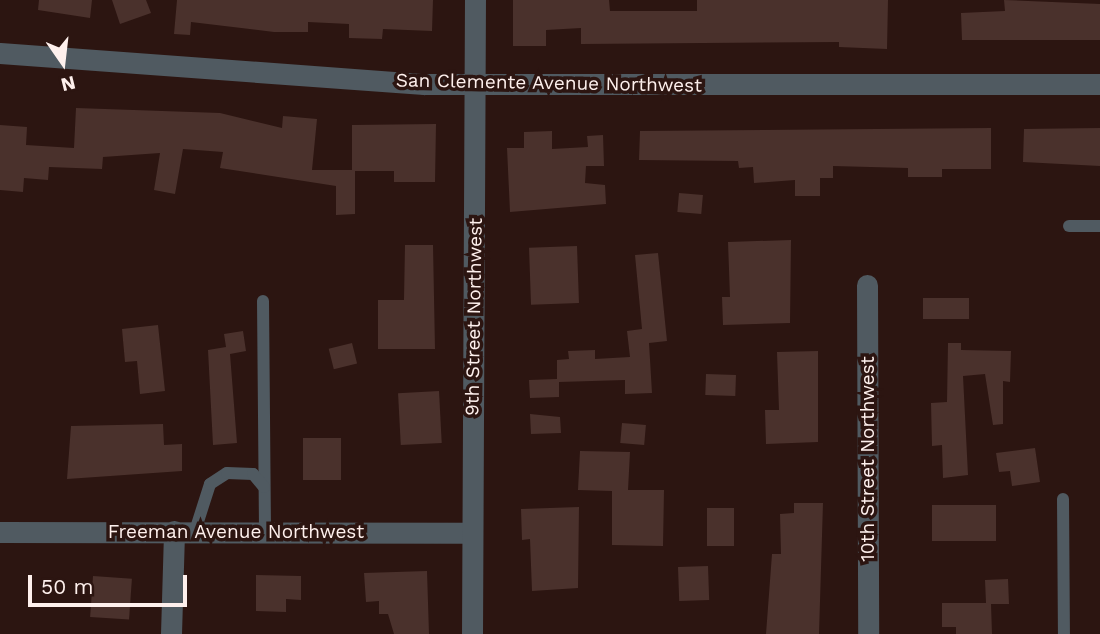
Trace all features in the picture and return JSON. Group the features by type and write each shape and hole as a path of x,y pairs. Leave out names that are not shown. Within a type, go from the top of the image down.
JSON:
{"street":[{"name":"9th Street Northwest","path":"472,634 475,0"},
{"name":"San Clemente Avenue Northwest","path":"0,53 476,85 1100,84"},
{"name":"10th Street Northwest","path":"867,285 868,634"},
{"path":"171,634 184,531"},
{"name":"Freeman Avenue Northwest","path":"0,532 472,533"}],"lane":[{"path":"1069,226 1100,226"},
{"path":"263,301 265,532"},
{"path":"184,531 210,484 227,473 253,474 264,487"},
{"path":"1063,499 1064,634"}],"building":[{"path":"39,0 92,0 90,18 38,10"},
{"path":"112,0 146,0 151,13 120,24"},
{"path":"177,0 433,0 432,31 383,29 382,39 349,38 349,24 308,22 308,32 274,32 191,22 190,35 174,34"},
{"path":"513,0 609,0 610,11 697,11 697,0 888,0 887,49 839,47 839,42 581,44 581,28 546,30 546,46 513,46"},
{"path":"1004,0 1100,4 1100,40 962,40 961,13 1005,11"},
{"path":"76,108 220,113 282,128 283,116 317,119 312,170 352,170 352,125 436,124 435,182 394,182 394,171 355,171 355,214 336,215 336,186 220,168 223,152 183,149 175,194 154,190 160,153 103,157 102,169 49,167 48,180 24,178 23,192 0,190 0,125 27,127 26,145 74,148"},
{"path":"991,128 991,169 942,169 942,177 908,177 908,168 833,166 833,178 820,178 820,196 795,196 795,180 754,183 753,167 739,168 738,161 639,160 640,131"},
{"path":"1100,128 1100,166 1023,162 1024,129"},
{"path":"552,131 552,149 588,147 587,136 603,135 604,166 586,166 585,183 605,185 606,204 510,212 507,148 524,148 524,132"},
{"path":"679,193 703,195 701,214 677,212"},
{"path":"791,240 790,323 723,325 722,297 730,297 728,242"},
{"path":"405,245 433,245 435,349 378,349 378,300 404,300"},
{"path":"577,246 579,303 531,305 529,248"},
{"path":"658,253 667,341 649,343 652,393 625,394 625,380 559,382 559,397 530,398 529,380 557,379 557,360 569,359 568,351 595,350 595,359 630,357 627,331 642,329 635,255"},
{"path":"923,298 969,298 969,319 923,319"},
{"path":"158,325 165,391 140,394 137,361 125,362 122,329"},
{"path":"243,331 246,351 230,354 237,443 213,445 208,350 226,347 224,334"},
{"path":"352,343 357,363 334,369 329,349"},
{"path":"948,343 961,343 961,350 1011,351 1010,382 1003,381 1003,424 993,425 985,374 963,376 968,475 943,478 942,445 932,446 931,403 947,402"},
{"path":"818,351 818,442 766,444 765,410 779,410 777,352"},
{"path":"706,374 736,375 735,396 705,395"},
{"path":"439,391 442,443 401,445 398,393"},
{"path":"530,414 560,417 561,433 531,434"},
{"path":"622,423 646,425 644,445 620,443"},
{"path":"163,424 164,445 182,444 182,471 67,479 71,426"},
{"path":"303,438 341,438 341,480 303,480"},
{"path":"1035,448 1040,482 1012,486 1010,471 999,472 996,453"},
{"path":"580,451 630,452 628,490 664,490 663,546 612,545 612,491 578,490"},
{"path":"794,503 823,503 819,634 766,634 772,554 781,554 780,514 794,513"},
{"path":"932,505 996,505 996,541 932,541"},
{"path":"579,507 578,588 532,591 530,539 522,540 521,509"},
{"path":"707,508 734,508 734,546 707,546"},
{"path":"708,566 709,600 679,601 678,567"},
{"path":"427,571 429,634 394,634 388,614 379,614 379,601 366,602 364,573"},
{"path":"256,575 301,576 301,600 286,599 286,612 256,611"},
{"path":"93,576 132,579 129,620 90,617"},
{"path":"1008,579 1009,604 991,604 992,634 956,634 956,627 942,627 942,603 986,603 985,580"}]}
